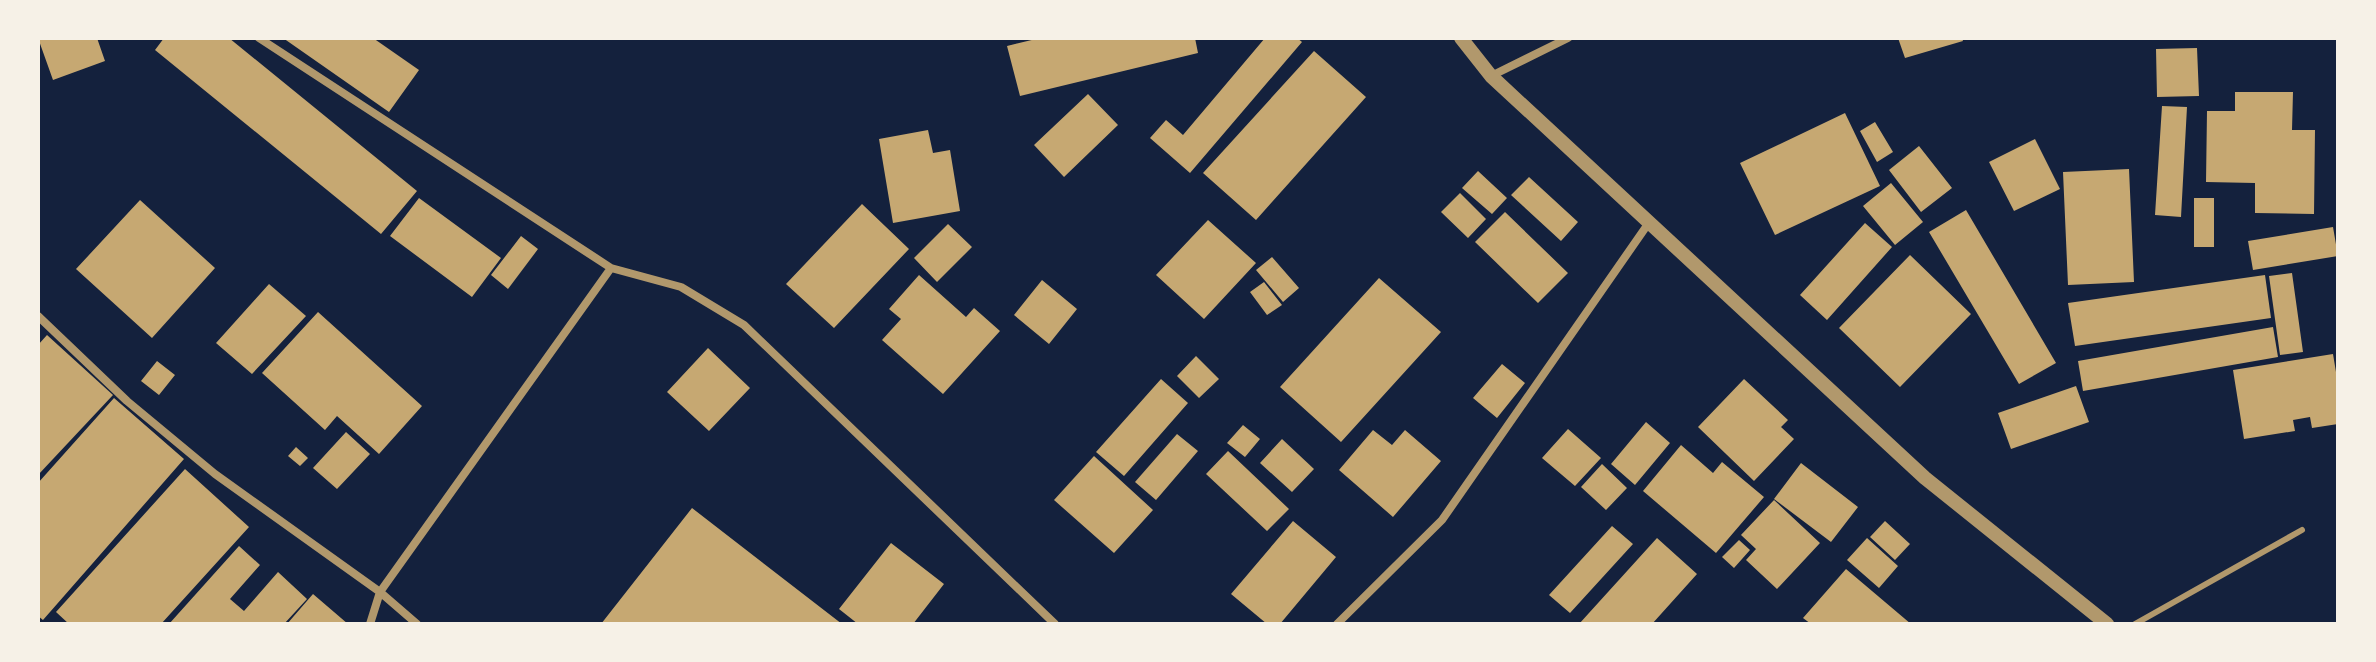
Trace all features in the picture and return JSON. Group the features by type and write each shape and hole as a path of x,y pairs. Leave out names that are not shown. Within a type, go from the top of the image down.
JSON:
{"street":[{"path":"259,38 611,268 681,287 744,325 1055,624"},
{"path":"1461,38 1491,76 1925,478 2107,624"},
{"path":"1491,76 1568,38"},
{"path":"1337,624 1442,520 1648,224"},
{"path":"370,624 380,592 611,268"},
{"path":"38,316 127,401 215,474 380,592 417,624"}],"lane":[{"path":"2135,624 2302,530"}],"building":[{"path":"38,38 97,38 105,61 53,80"},
{"path":"164,38 229,38 417,191 381,234 155,50"},
{"path":"283,38 373,38 419,70 389,112"},
{"path":"1040,38 1195,38 1198,53 1020,96 1007,46"},
{"path":"1265,38 1297,38 1302,42 1190,173 1150,138 1166,120 1183,135"},
{"path":"1898,38 1962,38 1963,41 1905,58"},
{"path":"2197,48 2199,96 2157,97 2156,49"},
{"path":"1314,51 1366,97 1256,220 1203,173"},
{"path":"2235,92 2293,92 2292,130 2315,130 2314,214 2255,213 2255,183 2206,182 2207,111 2235,111"},
{"path":"1088,94 1118,125 1064,177 1034,145"},
{"path":"2162,106 2187,107 2181,217 2155,215"},
{"path":"1845,113 1880,186 1775,235 1740,163"},
{"path":"1875,122 1893,152 1877,162 1860,131"},
{"path":"928,130 933,153 950,150 960,211 893,223 879,139"},
{"path":"2035,139 2060,189 2014,211 1989,162"},
{"path":"1919,146 1952,188 1921,212 1889,170"},
{"path":"2129,169 2134,282 2068,285 2063,172"},
{"path":"1478,171 1507,198 1492,214 1462,188"},
{"path":"1529,177 1578,222 1561,241 1511,195"},
{"path":"1891,183 1923,222 1895,245 1863,206"},
{"path":"1460,193 1486,219 1468,238 1441,212"},
{"path":"419,198 501,258 472,297 390,236"},
{"path":"2194,198 2214,198 2214,247 2194,247"},
{"path":"140,200 215,268 152,338 76,269"},
{"path":"862,204 909,249 834,328 786,284"},
{"path":"1966,210 2056,363 2019,384 1929,232"},
{"path":"1505,212 1568,273 1538,303 1475,242"},
{"path":"1208,220 1256,263 1204,319 1156,275"},
{"path":"1865,223 1892,247 1827,320 1800,295"},
{"path":"948,224 972,247 937,282 914,258"},
{"path":"2333,227 2338,256 2253,270 2248,241"},
{"path":"521,236 538,249 508,289 491,275"},
{"path":"1910,255 1971,314 1900,387 1839,328"},
{"path":"1272,257 1299,288 1283,302 1256,270"},
{"path":"2292,273 2303,352 2280,355 2269,276"},
{"path":"919,275 966,317 974,308 1000,331 943,394 882,340 901,319 889,309"},
{"path":"2265,275 2271,318 2075,346 2068,303"},
{"path":"1379,278 1441,332 1341,442 1280,387"},
{"path":"1042,280 1077,309 1049,344 1014,315"},
{"path":"1264,282 1282,305 1267,315 1250,292"},
{"path":"269,284 306,316 252,374 216,343"},
{"path":"318,312 422,406 379,454 337,416 325,430 262,373"},
{"path":"2273,327 2278,357 2083,391 2078,361"},
{"path":"47,335 113,395 38,475 38,345"},
{"path":"708,348 750,388 709,431 667,392"},
{"path":"2333,354 2338,384 2338,424 2312,428 2310,417 2293,420 2295,431 2244,439 2233,370"},
{"path":"1196,356 1219,379 1199,398 1177,376"},
{"path":"157,361 175,375 159,395 141,381"},
{"path":"1502,364 1525,383 1497,418 1473,398"},
{"path":"1161,379 1188,403 1124,476 1096,452"},
{"path":"1744,379 1788,420 1781,427 1794,439 1754,481 1698,427"},
{"path":"2076,386 2089,422 2011,449 1998,413"},
{"path":"114,398 184,459 43,620 38,616 38,483"},
{"path":"1646,422 1670,443 1635,485 1611,464"},
{"path":"1243,425 1260,439 1245,457 1227,443"},
{"path":"1568,429 1601,458 1575,486 1542,458"},
{"path":"1373,430 1392,445 1405,430 1441,461 1393,517 1339,470"},
{"path":"346,432 370,454 337,489 313,468"},
{"path":"1177,434 1198,451 1156,500 1135,482"},
{"path":"1282,439 1314,469 1292,492 1260,463"},
{"path":"1681,445 1713,473 1722,462 1764,497 1716,553 1643,491"},
{"path":"296,447 308,458 300,466 288,456"},
{"path":"1228,451 1289,509 1267,531 1206,474"},
{"path":"1094,456 1153,510 1114,553 1054,500"},
{"path":"1801,463 1858,507 1831,542 1774,499"},
{"path":"1602,464 1627,488 1606,510 1581,487"},
{"path":"185,469 249,527 161,624 69,624 56,612"},
{"path":"1774,500 1820,543 1777,589 1746,560 1756,549 1741,535"},
{"path":"692,508 842,624 601,624"},
{"path":"1293,521 1336,557 1280,624 1267,624 1231,594"},
{"path":"1885,521 1910,544 1895,560 1870,537"},
{"path":"1612,526 1633,544 1570,613 1549,595"},
{"path":"1657,538 1697,574 1652,624 1579,624"},
{"path":"1867,538 1898,566 1879,588 1847,560"},
{"path":"1739,540 1750,550 1734,568 1722,557"},
{"path":"891,543 944,584 913,624 858,624 839,609"},
{"path":"239,546 260,565 230,599 244,611 278,572 307,599 284,624 169,624"},
{"path":"1846,569 1911,624 1811,624 1803,618"},
{"path":"313,594 348,624 287,624"}]}
